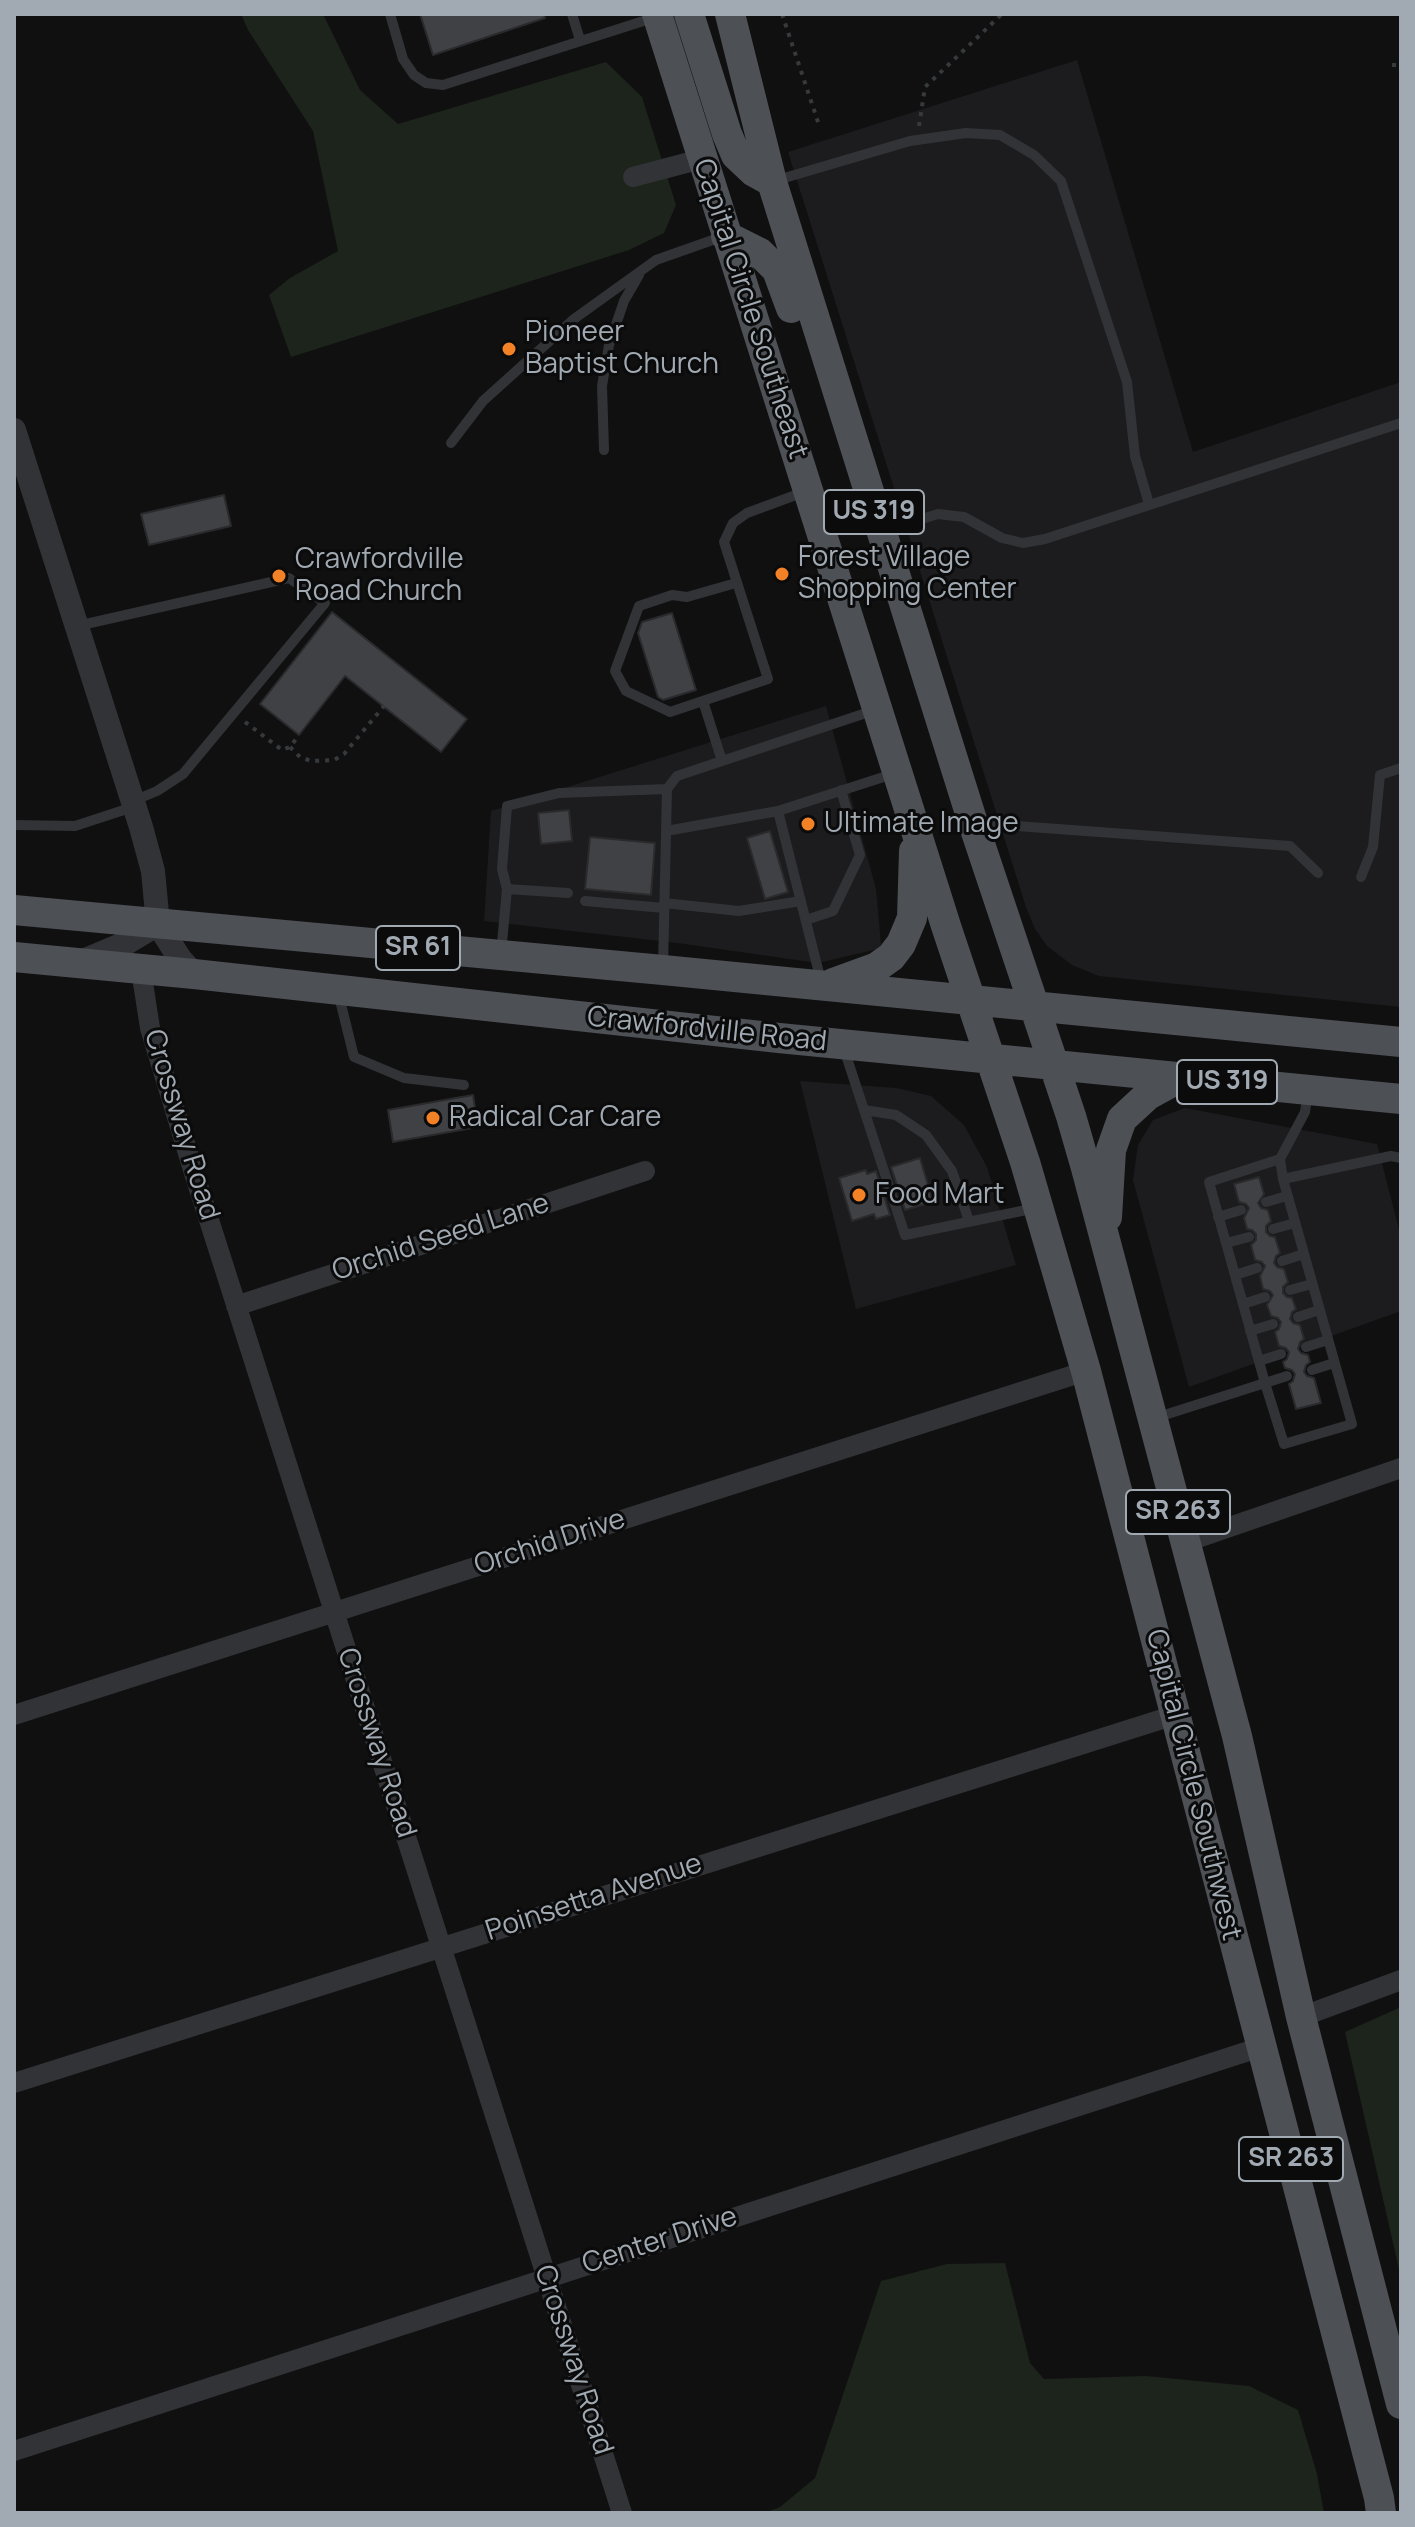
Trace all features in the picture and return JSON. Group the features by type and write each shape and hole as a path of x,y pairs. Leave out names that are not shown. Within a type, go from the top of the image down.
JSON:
{"main road":[{"path":"689,14 736,155 754,172 772,182"},
{"name":"Capital Circle Southeast","path":"730,14 772,182 1033,1006"},
{"name":"Capital Circle Southeast","path":"658,15 701,159 991,1060"},
{"path":"726,236 760,253 777,270 801,339 828,365"},
{"path":"822,986 877,967 891,957 901,944 912,918 915,825"},
{"name":"Crawfordville Road","path":"14,910 1401,1042"},
{"name":"Crawfordville Road","path":"14,957 991,1060 1401,1099"},
{"name":"Capital Circle Southwest","path":"1033,1006 1071,1116 1186,1542 1237,1736 1301,2017 1401,2404"},
{"name":"Capital Circle Southwest","path":"991,1060 1039,1208 1086,1371 1381,2513"},
{"path":"1106,1243 1111,1150 1117,1129 1138,1102 1181,1077"}],"street":[{"path":"633,177 701,159"},
{"path":"14,430 21,477 77,626 134,804 153,871 158,924 180,959 194,974"},
{"path":"77,964 128,942 158,924"},
{"name":"Crossway Road","path":"141,970 150,1028 236,1306 622,2513"},
{"name":"Orchid Seed Lane","path":"236,1306 645,1171"},
{"name":"Orchid Drive","path":"14,1715 1086,1371"},
{"path":"1186,1542 1401,1468"},
{"name":"Poinsetta Avenue","path":"14,2083 1175,1715"},
{"path":"1301,2017 1401,1980"},
{"name":"Center Drive","path":"14,2451 1261,2047"}],"lane":[{"path":"390,14 403,59 414,75 426,83 443,85 658,15"},
{"path":"572,14 580,40"},
{"path":"772,182 917,140 966,133 1000,135 1034,155 1061,181 1127,382 1135,456 1149,504"},
{"path":"451,443 483,401 574,319 667,255 726,236"},
{"path":"604,450 602,386 609,345 624,301 642,270"},
{"path":"881,532 938,514 964,517 1002,538 1023,543 1045,539 1401,423"},
{"path":"736,583 687,597 672,595 639,606 615,671 626,691 670,712 768,679 724,542 733,523 747,513 809,491"},
{"path":"14,825 75,826 134,804 183,774 325,603 289,578 77,626"},
{"path":"703,701 722,761"},
{"path":"663,970 667,789 677,776 878,709"},
{"path":"1361,877 1373,847 1380,775 1401,768"},
{"path":"666,831 778,811 898,772"},
{"path":"501,955 507,889 502,869 507,806 559,793 667,789"},
{"path":"806,920 833,911 860,855 841,790"},
{"path":"778,811 822,986"},
{"path":"973,823 1290,846 1318,873"},
{"path":"507,889 568,893"},
{"path":"585,901 739,911 801,901"},
{"path":"338,990 354,1057 404,1078 464,1085"},
{"path":"842,1044 905,1235 1039,1208"},
{"path":"1280,1159 1209,1182 1284,1444 1352,1424 1287,1196 1280,1159 1305,1112 1308,1090"},
{"path":"864,1110 896,1115 926,1135 952,1171 969,1221"},
{"path":"1283,1179 1391,1156 1401,1158"},
{"path":"1266,1202 1287,1196"},
{"path":"1218,1217 1241,1210"},
{"path":"1273,1229 1295,1223"},
{"path":"1226,1243 1249,1237"},
{"path":"1282,1261 1304,1254"},
{"path":"1235,1275 1257,1268"},
{"path":"1290,1290 1312,1284"},
{"path":"1243,1304 1265,1297"},
{"path":"1298,1317 1319,1310"},
{"path":"1250,1331 1273,1324"},
{"path":"1306,1347 1328,1340"},
{"path":"1259,1361 1281,1354"},
{"path":"1312,1370 1334,1363"},
{"path":"1153,1418 1287,1376"}],"path":[{"path":"782,14 819,125"},
{"path":"917,140 925,87 1002,14"},
{"path":"1392,65 1401,65"},
{"path":"290,747 300,757 311,761 334,760 344,754 384,706"},
{"path":"234,713 282,750 290,747 299,735"}],"shaded area":[{"path":"241,14 323,14 360,90 398,124 606,62 642,97 676,205 664,233 629,250 291,357 269,295 290,278 338,251 313,131 248,30"},
{"path":"1077,60 1193,452 1401,382 1401,1007 1099,976 1072,965 1047,946 1035,929 1026,907 788,152"},
{"path":"826,706 876,889 881,945 878,949 818,963 484,921 491,811"},
{"path":"800,1081 896,1088 931,1096 964,1125 987,1167 1016,1265 856,1309"},
{"path":"1185,1108 1377,1144 1401,1237 1401,1311 1189,1387 1133,1180 1138,1145 1153,1120"},
{"path":"1401,2007 1401,2278 1345,2032"},
{"path":"1005,2263 1030,2363 1044,2379 1146,2376 1249,2386 1298,2410 1317,2474 1324,2513 764,2513 780,2507 815,2478 881,2281 947,2264"}],"building":[{"path":"420,14 544,14 545,18 433,55"},
{"path":"224,495 231,526 149,545 141,514"},
{"path":"332,612 467,719 441,752 345,676 299,735 260,704"},
{"path":"672,613 696,690 663,700 658,697 638,633 642,622"},
{"path":"569,810 572,841 541,844 538,813"},
{"path":"770,831 788,892 765,899 747,838"},
{"path":"590,837 655,843 651,895 585,889"},
{"name":"Radical Car Care","path":"473,1095 478,1127 393,1142 388,1110"},
{"path":"920,1158 933,1202 905,1210 891,1167"},
{"name":"Food Mart","path":"866,1170 867,1174 876,1171 890,1215 876,1219 874,1214 852,1221 839,1178"},
{"path":"1259,1177 1264,1194 1258,1203 1268,1210 1271,1221 1266,1226 1266,1232 1275,1237 1280,1253 1274,1263 1284,1269 1288,1282 1283,1287 1283,1293 1292,1298 1296,1309 1290,1319 1300,1325 1304,1339 1298,1349 1308,1355 1310,1362 1304,1372 1314,1378 1321,1403 1296,1409 1289,1384 1295,1374 1285,1368 1283,1362 1289,1352 1279,1346 1275,1332 1281,1322 1271,1316 1267,1305 1273,1295 1263,1289 1260,1276 1265,1266 1255,1260 1251,1245 1256,1240 1256,1234 1247,1229 1244,1218 1249,1208 1239,1202 1234,1184"}],"place":[{"name":"Pioneer Baptist Church","path":"509,349"},
{"name":"Forest Village Shopping Center","path":"782,574"},
{"name":"Crawfordville Road Church","path":"279,576"},
{"name":"Ultimate Image","path":"808,824"},
{"name":"Radical Car Care","path":"433,1118"},
{"name":"Food Mart","path":"859,1195"}]}
